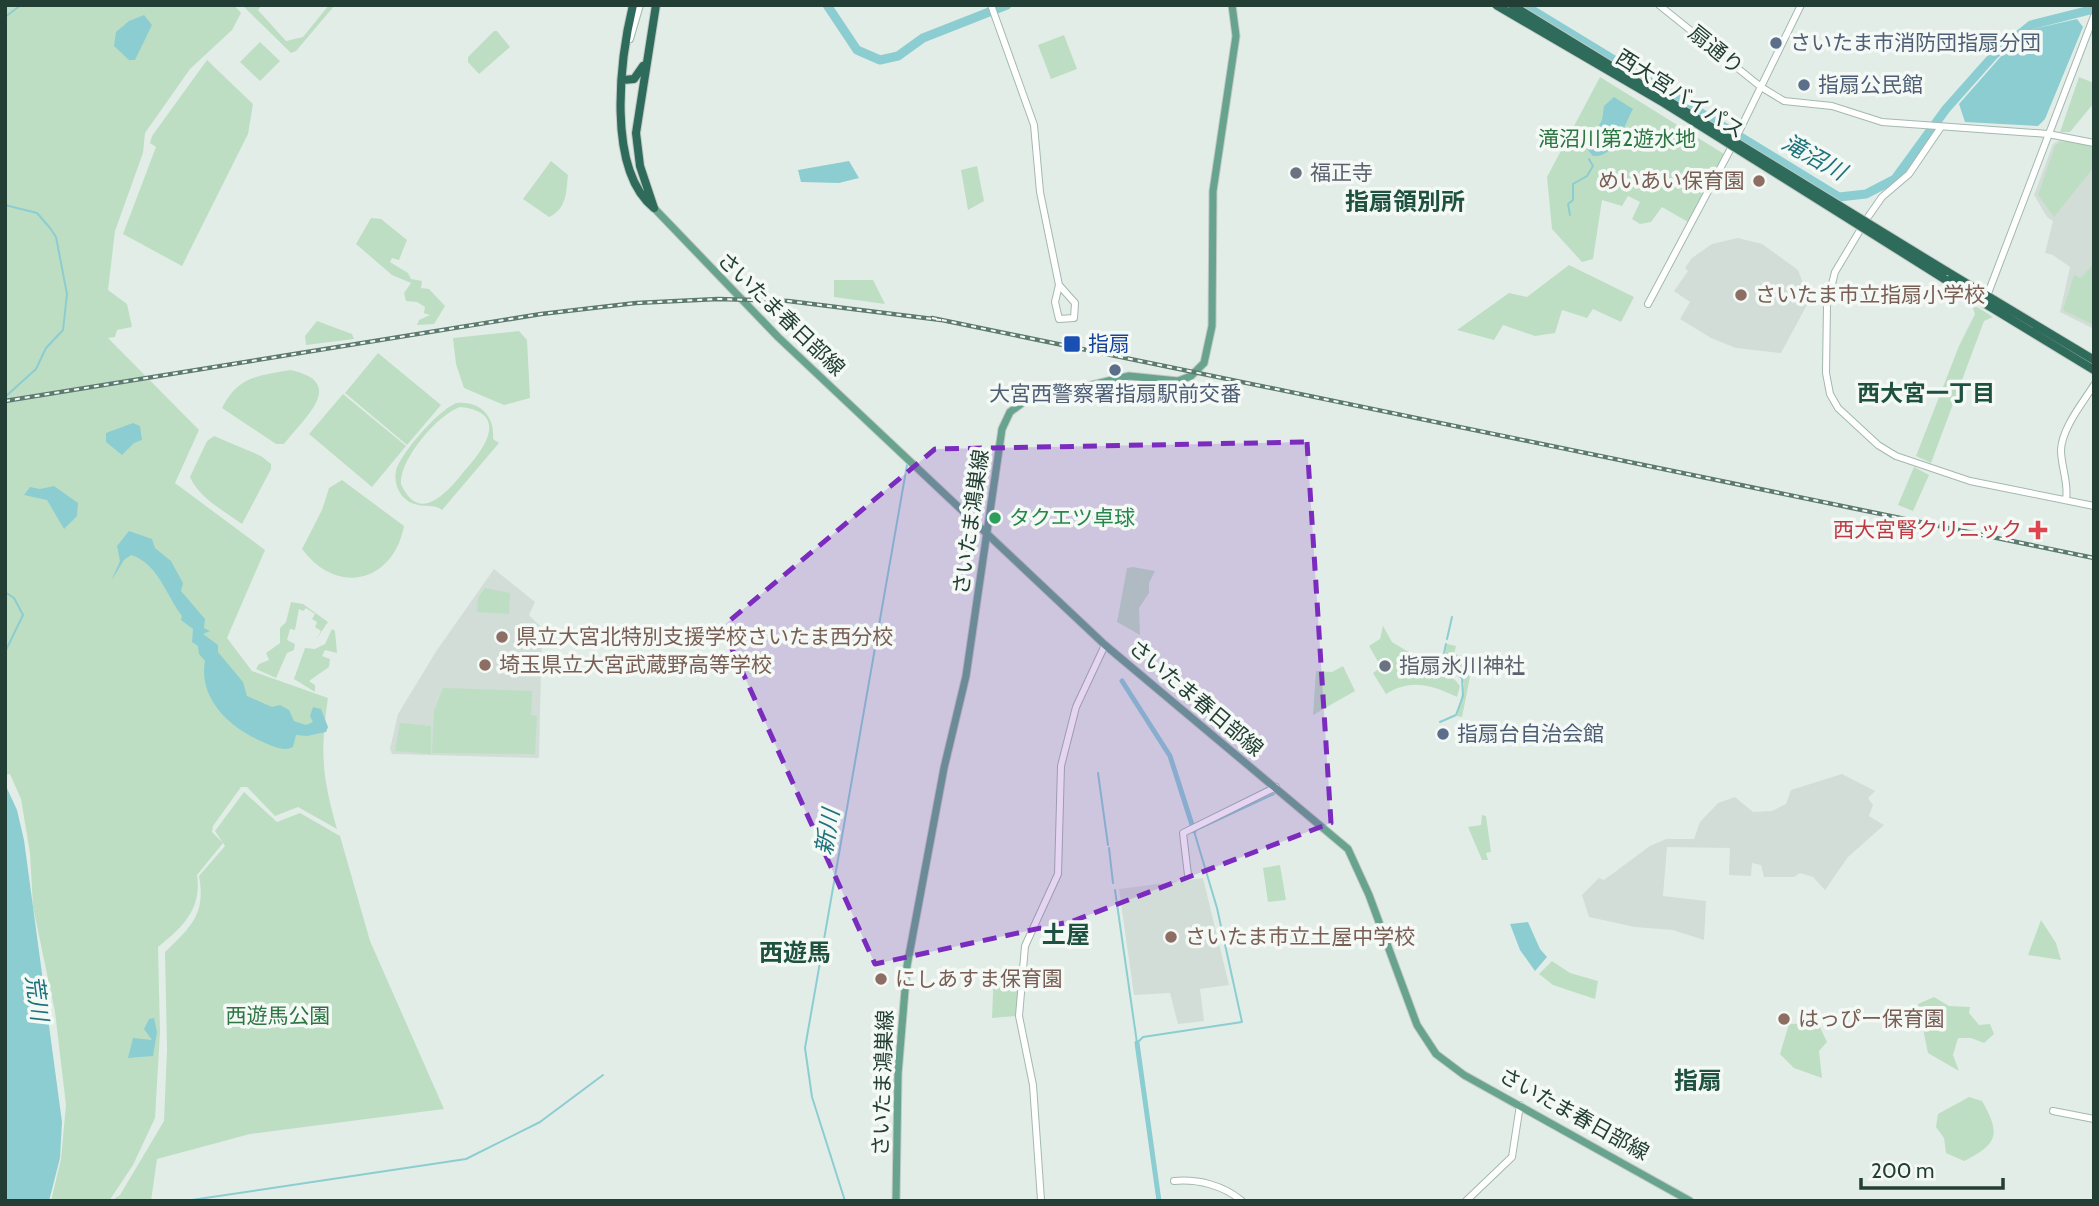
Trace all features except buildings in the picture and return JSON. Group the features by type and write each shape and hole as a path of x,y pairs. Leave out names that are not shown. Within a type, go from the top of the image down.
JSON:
{"highway":[{"path":"632,5 622,80 625,153 638,186 654,208"},
{"path":"654,208 638,157 640,99 656,5"},
{"name":"西大宮バイパス","path":"1496,5 1664,103 1946,276 1987,296 2094,360"},
{"name":"西大宮バイパス","path":"1511,5 2094,370"},
{"path":"622,80 634,79 646,60"}],"main road":[{"name":"さいたま鴻巣線","path":"896,1201 898,1074 907,966 944,768 965,676 1002,429 1016,405 1055,392 1129,376 1160,380 1185,379 1198,371 1206,358 1212,326 1213,191 1236,36 1232,5"},
{"name":"さいたま春日部線","path":"654,208 743,303 1105,645 1152,688 1334,835 1352,855 1417,1025 1436,1054 1464,1075 1690,1201"}],"street":[{"path":"624,61 640,5"},
{"name":"扇通り","path":"1659,5 1761,87 1784,101 1832,106 1882,122 1937,126"},
{"path":"1648,304 1801,5"},
{"path":"991,6 1034,125 1040,192 1059,285 1055,306 1060,320 1074,318 1077,314 1074,302 1059,285"},
{"path":"1987,296 2094,16"},
{"path":"1868,218 1882,197 1909,174 1937,126 2048,134 2094,142"},
{"path":"1859,232 1835,272 1827,304 1827,385 1838,408 1878,445 1896,456 1952,476 2094,506"},
{"path":"1055,306 1058,302 1074,302"},
{"path":"2066,500 2063,438 2094,385"},
{"path":"1041,1200 1033,1085 1019,1016 1025,946 1058,874 1060,766 1076,707 1105,645"},
{"path":"1188,875 1183,833 1276,787"},
{"path":"1465,1201 1513,1157 1520,1105"},
{"path":"2053,1111 2094,1119"},
{"path":"1174,1181 1189,1180 1219,1187 1242,1201"}],"highlighted area":[{"path":"1307,442 1331,823 1073,921 875,964 722,627 935,449"}],"shaded area":[{"path":"2059,140 2094,145 2094,329 2060,312 2070,267 2053,255 2045,253 2053,221 2047,217 2034,195 2053,144"},
{"name":"さいたま市立指扇小学校","path":"1738,238 1762,244 1798,270 1803,283 1801,297 1809,301 1781,353 1736,348 1711,338 1680,319 1690,302 1674,291 1688,271 1685,268 1692,258 1712,244"},
{"name":"埼玉県立大宮武蔵野高等学校","path":"494,569 535,602 529,615 542,628 539,758 392,754 390,749 398,714 437,650"},
{"path":"1842,774 1875,791 1868,798 1873,805 1869,816 1884,825 1848,857 1825,890 1813,877 1800,873 1794,877 1764,877 1761,865 1752,863 1751,876 1729,875 1730,848 1667,847 1663,896 1706,901 1704,940 1673,930 1635,927 1589,917 1582,895 1599,878 1604,880 1650,846 1666,839 1694,839 1700,822 1718,803 1735,797 1753,812 1772,811 1786,804 1791,790"},
{"name":"さいたま市立土屋中学校","path":"1203,878 1229,985 1200,989 1204,1021 1178,1024 1170,993 1134,995 1119,889"}],"green space":[{"path":"5,5 234,5 241,13 232,30 190,69 145,133 143,153 115,231 108,290 127,304 132,327 117,330 115,337 108,338 199,430 175,483 265,550 227,638 252,671 328,698 324,764 337,829 298,807 275,816 247,787 241,787 213,826 212,832 223,843 197,875 197,898 189,916 158,947 160,1032 155,1118 133,1165 109,1201 51,1201 61,1159 66,1105 55,1012 33,907 30,853 21,799 10,774 5,775"},
{"path":"242,5 262,5 258,10 286,41 303,37 329,5 335,5 296,51 291,53"},
{"path":"497,31 510,47 479,74 468,62 468,57"},
{"path":"1064,35 1077,69 1051,79 1038,45"},
{"path":"260,42 280,61 260,81 240,62"},
{"path":"207,60 253,104 248,134 182,266 123,234 156,147 150,143 152,136"},
{"name":"滝沼川第2遊水地","path":"1600,77 1724,154 1688,222 1662,207 1651,222 1640,224 1632,219 1640,202 1628,196 1622,206 1602,200 1593,259 1582,262 1552,229 1547,177"},
{"path":"2079,77 2094,83 2094,103 2070,132 2060,132"},
{"path":"2060,142 2079,142 2094,146 2094,167 2054,217 2038,195 2055,146"},
{"path":"551,161 568,175 562,205 549,217 523,199"},
{"path":"977,166 984,201 968,210 961,170"},
{"path":"371,218 381,219 407,240 399,260 392,258 390,262 408,273 411,279 422,281 421,288 429,289 445,306 434,324 417,325 419,320 430,315 424,313 425,307 417,302 406,301 404,293 411,283 392,275 356,244"},
{"path":"2094,263 2094,325 2063,310 2074,275 2081,278"},
{"path":"1569,265 1634,297 1621,322 1593,309 1587,318 1562,310 1555,333 1535,336 1503,325 1494,340 1457,330 1509,293 1527,297"},
{"path":"834,280 873,280 885,304 834,297"},
{"path":"1971,303 1993,317 1984,321 1931,463 1916,456 1959,346 1975,314"},
{"path":"317,321 352,334 354,339 306,345 305,336"},
{"path":"519,331 527,340 530,398 504,405 464,388 456,364 453,338"},
{"path":"378,353 441,405 407,445 345,393"},
{"path":"290,370 307,376 316,383 319,392 310,412 284,444 276,444 222,408 228,397 242,383 259,376"},
{"path":"343,394 406,446 372,487 309,434"},
{"path":"465,403 479,407 489,417 493,439 499,443 442,510 414,504 399,491 396,471 413,443 431,422 450,407","holes":["460,407 475,410 489,423 489,432 480,451 443,494 435,500 417,503 409,497 401,484 402,474 413,451 431,428 451,411"]},
{"path":"214,436 261,456 271,464 271,469 242,524 206,498 190,477 207,441"},
{"path":"1914,467 1929,475 1913,511 1898,505"},
{"path":"342,480 404,526 398,545 388,560 376,571 362,576 347,577 331,573 316,564 302,549 322,510 329,488"},
{"path":"1127,568 1155,571 1149,583 1149,593 1139,608 1140,635 1117,622"},
{"path":"485,588 510,593 509,614 477,612 478,598"},
{"path":"291,602 303,604 328,622 315,641 321,631 315,627 317,622 312,619 315,614 306,608 303,611 299,609 295,630 290,629 287,640 295,644 294,650 287,653 276,678 256,669 259,664 269,660 266,653 280,643 280,628 286,622"},
{"path":"1383,626 1392,642 1455,680 1460,686 1457,697 1422,685 1404,686 1386,694 1373,673 1381,667 1369,646 1380,639"},
{"path":"332,629 335,631 337,653 325,650 322,656 330,659 329,667 309,681 315,685 315,692 294,679 305,648 315,649 325,644"},
{"path":"1447,644 1456,646 1454,654 1463,656 1462,665 1472,667 1462,717 1457,716 1464,684 1459,674 1451,670 1449,660 1444,658"},
{"path":"1343,666 1355,691 1313,715 1316,671 1332,672"},
{"path":"443,688 532,691 531,715 537,716 535,754 432,753 434,711"},
{"path":"400,723 431,726 431,754 395,751"},
{"name":"西遊馬公園","path":"244,792 277,822 300,813 340,836 370,941 444,1109 250,1134 157,1159 151,1201 111,1201 120,1195 164,1121 167,1049 165,952 194,919 200,900 199,876 225,846 215,831"},
{"path":"1482,815 1486,816 1491,852 1486,853 1488,860 1482,860 1468,827 1481,825"},
{"path":"1280,865 1286,900 1268,902 1263,868"},
{"path":"2041,920 2056,943 2061,960 2028,955"},
{"path":"1552,961 1570,973 1598,981 1595,999 1553,985 1539,974"},
{"path":"994,969 1019,978 1016,1016 992,1018"},
{"path":"1934,997 1949,1006 1970,1007 1969,1013 1979,1025 1990,1024 1994,1034 1984,1043 1971,1038 1958,1038 1953,1055 1959,1071 1928,1053 1918,1004"},
{"path":"1818,1023 1827,1042 1819,1051 1822,1078 1794,1068 1780,1054 1789,1024"},
{"path":"1969,1097 1982,1101 1994,1130 1990,1143 1964,1161 1946,1153 1944,1138 1936,1127 1938,1114"}],"water":[{"path":"144,15 152,25 135,60 129,60 114,46 116,32 129,21"},
{"path":"2077,19 2083,27 2045,119 2038,126 1965,122 1959,104 2011,45 2033,29"},
{"path":"1614,97 1633,109 1608,152 1593,156 1587,149 1602,120 1604,106"},
{"path":"849,161 859,178 839,183 801,182 798,170"},
{"path":"133,423 140,426 142,440 134,443 122,455 106,442 106,433"},
{"path":"54,486 78,503 77,516 64,529 47,500 24,495 30,487 40,489"},
{"path":"129,531 152,539 155,548 171,561 183,583 181,591 205,619 204,628 210,631 203,634 218,645 218,652 243,682 247,696 272,707 280,705 289,710 294,721 306,725 313,722 310,716 313,707 321,709 328,727 326,732 296,735 293,747 282,749 251,736 228,720 206,688 205,661 199,654 198,646 192,642 193,629 181,620 182,616 155,573 140,559 131,555 124,560 111,581 120,561 117,546"},
{"name":"荒川","path":"5,784 17,810 24,840 62,1122 60,1158 49,1201 5,1201"},
{"path":"1528,922 1540,949 1547,957 1535,971 1520,950 1510,924"},
{"path":"154,1018 157,1032 153,1056 128,1058 133,1038 152,1040 144,1029 149,1019"}],"waterway":[{"name":"滝沼川","path":"5,17 21,5"},
{"name":"滝沼川","path":"827,5 857,50 880,60 898,56 923,38 1007,5"},
{"name":"滝沼川","path":"1524,5 1839,197 1866,194 1895,179 1946,109 1994,55 2031,25 2094,9"},
{"path":"1570,215 1568,204 1573,200 1573,184 1587,176 1593,166 1589,159"},
{"name":"滝沼川","path":"5,205 37,213 50,228 56,237 67,294 63,330 46,348 36,369 5,397"},
{"name":"新川","path":"845,1201 812,1097 805,1048 907,465"},
{"name":"滝沼川","path":"5,592 14,598 23,615 5,652"},
{"path":"1447,639 1452,617"},
{"path":"1440,722 1456,715 1463,696 1462,678 1450,670 1448,660 1443,658 1446,644"},
{"path":"1122,681 1170,756 1194,831"},
{"path":"1098,773 1108,845"},
{"path":"1115,890 1137,1043 1143,1037 1242,1022 1217,908 1194,831 1274,794"},
{"path":"1109,848 1113,883"},
{"path":"1137,1043 1159,1201"},
{"path":"185,1201 466,1159 540,1122 603,1075"}],"railway":[{"path":"5,401 541,314 636,303 718,299 788,301 941,320"},
{"path":"932,318 2094,558"}],"place":[{"name":"さいたま市消防団指扇分団","path":"1776,43"},
{"name":"指扇公民館","path":"1804,85"},
{"name":"福正寺","path":"1296,173"},
{"name":"めいあい保育園","path":"1759,181"},
{"name":"さいたま市立指扇小学校","path":"1741,295"},
{"name":"指扇","path":"1072,344"},
{"name":"大宮西警察署指扇駅前交番","path":"1115,370"},
{"name":"タクエツ卓球","path":"995,518"},
{"name":"西大宮腎クリニック","path":"2038,530"},
{"name":"県立大宮北特別支援学校さいたま西分校","path":"502,637"},
{"name":"埼玉県立大宮武蔵野高等学校","path":"485,665"},
{"name":"指扇氷川神社","path":"1385,666"},
{"name":"指扇台自治会館","path":"1443,734"},
{"name":"さいたま市立土屋中学校","path":"1171,937"},
{"name":"にしあすま保育園","path":"881,979"},
{"name":"はっぴー保育園","path":"1784,1019"}],"district":[{"name":"指扇領別所","path":"1405,202"},
{"name":"西大宮一丁目","path":"1926,393"},
{"name":"土屋","path":"1066,935"},
{"name":"西遊馬","path":"795,953"},
{"name":"指扇","path":"1698,1081"}]}
